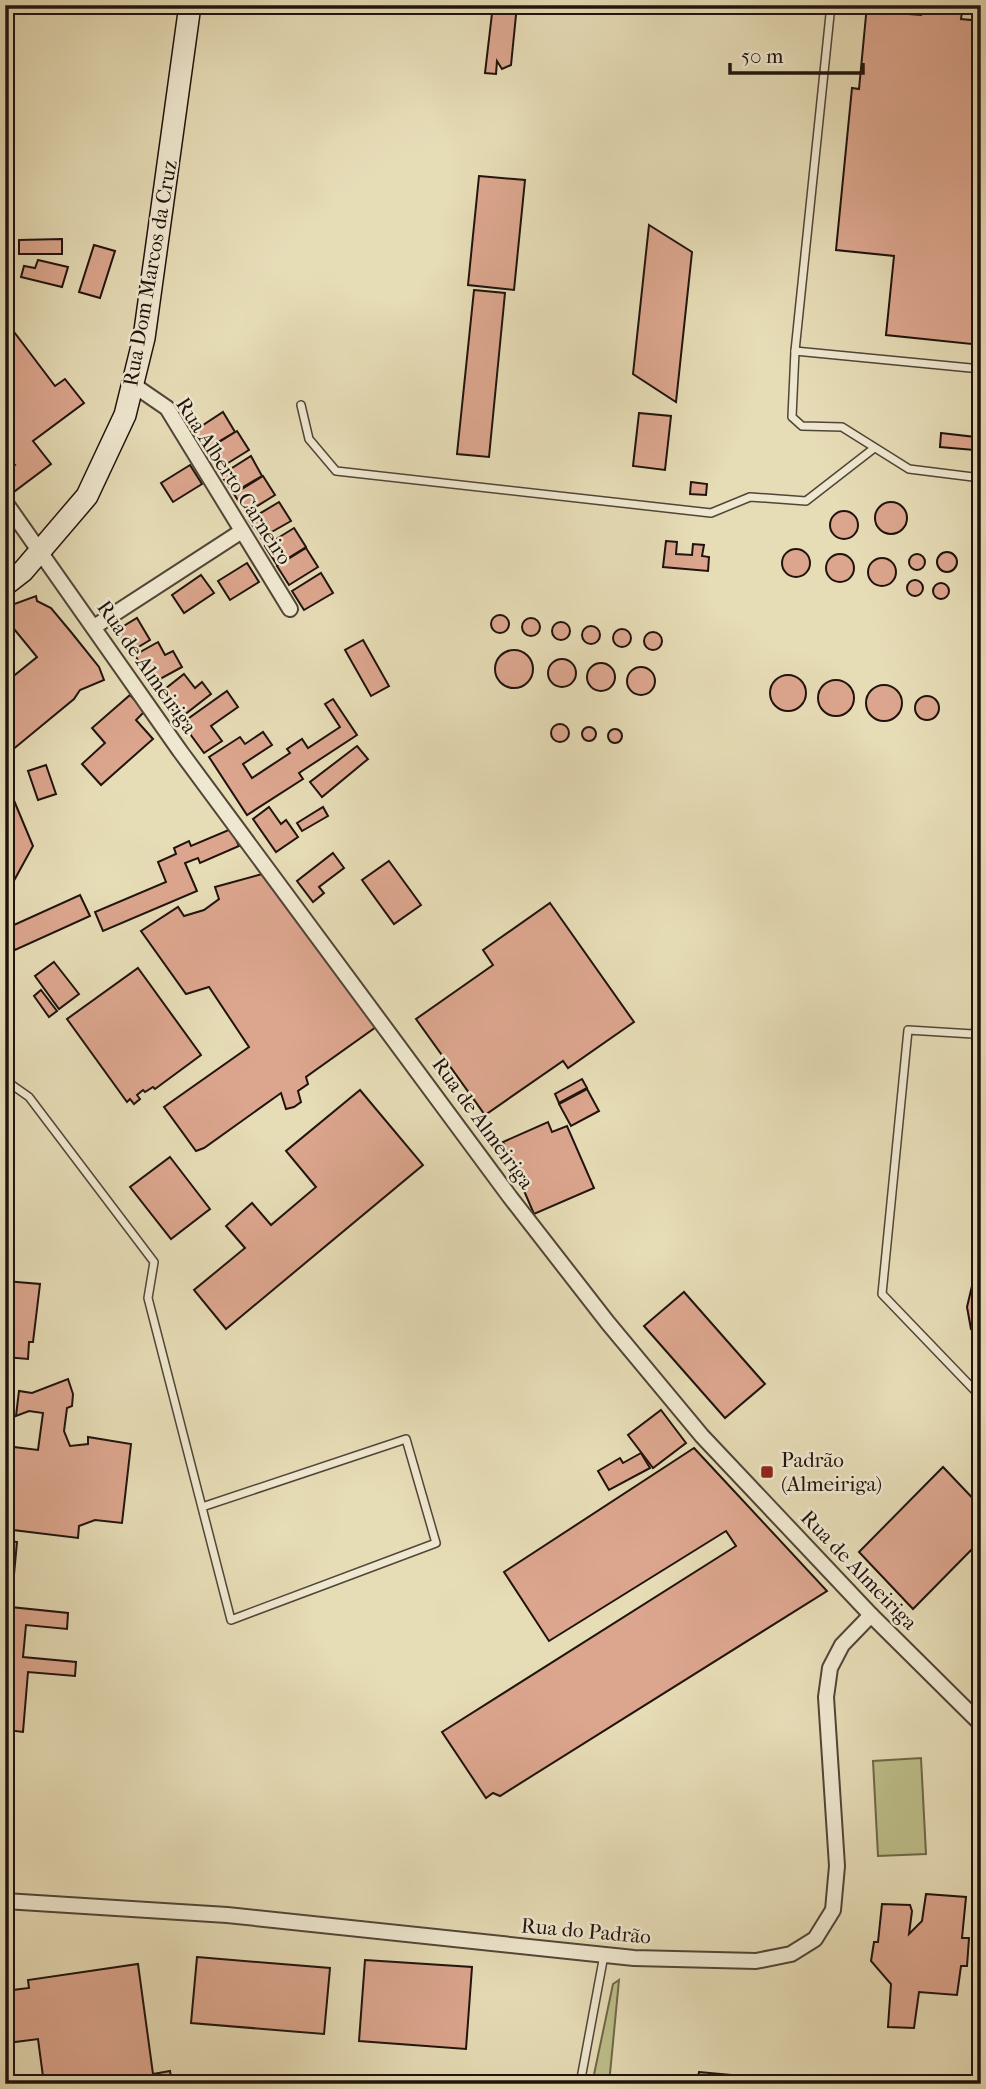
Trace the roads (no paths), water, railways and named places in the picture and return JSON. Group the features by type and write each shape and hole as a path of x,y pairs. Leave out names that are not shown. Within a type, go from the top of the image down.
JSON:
{"street":[{"name":"Rua Dom Marcos da Cruz","path":"5,585 23,571 86,496 125,415 148,311 190,5"},
{"name":"Rua Alberto Carneiro","path":"132,384 167,408 290,609"},
{"name":"Rua de Almeiriga","path":"5,502 180,751 510,1197 608,1324 702,1436 871,1615 981,1724"},
{"path":"94,627 242,531"},
{"name":"Rua do Padrão","path":"5,1900 227,1916 604,1955 756,1961 790,1954 815,1939 833,1910 837,1888 826,1697 830,1668 842,1644 871,1615"}],"lane":[{"path":"831,5 795,351 792,417 802,426 842,427 873,449 909,469 981,478"},
{"path":"795,351 981,369"},
{"path":"301,405 309,439 336,471 379,478 711,513 750,497 806,501 873,449"},
{"path":"973,1034 981,1024"},
{"path":"981,1039 973,1034 908,1030 882,1294 981,1396"},
{"path":"5,1080 29,1097 154,1262 148,1298 231,1620 436,1543 406,1439 202,1507"},
{"path":"580,2084 604,1955"}],"place":[{"name":"Padrão (Almeiriga)","path":"767,1472"}]}
